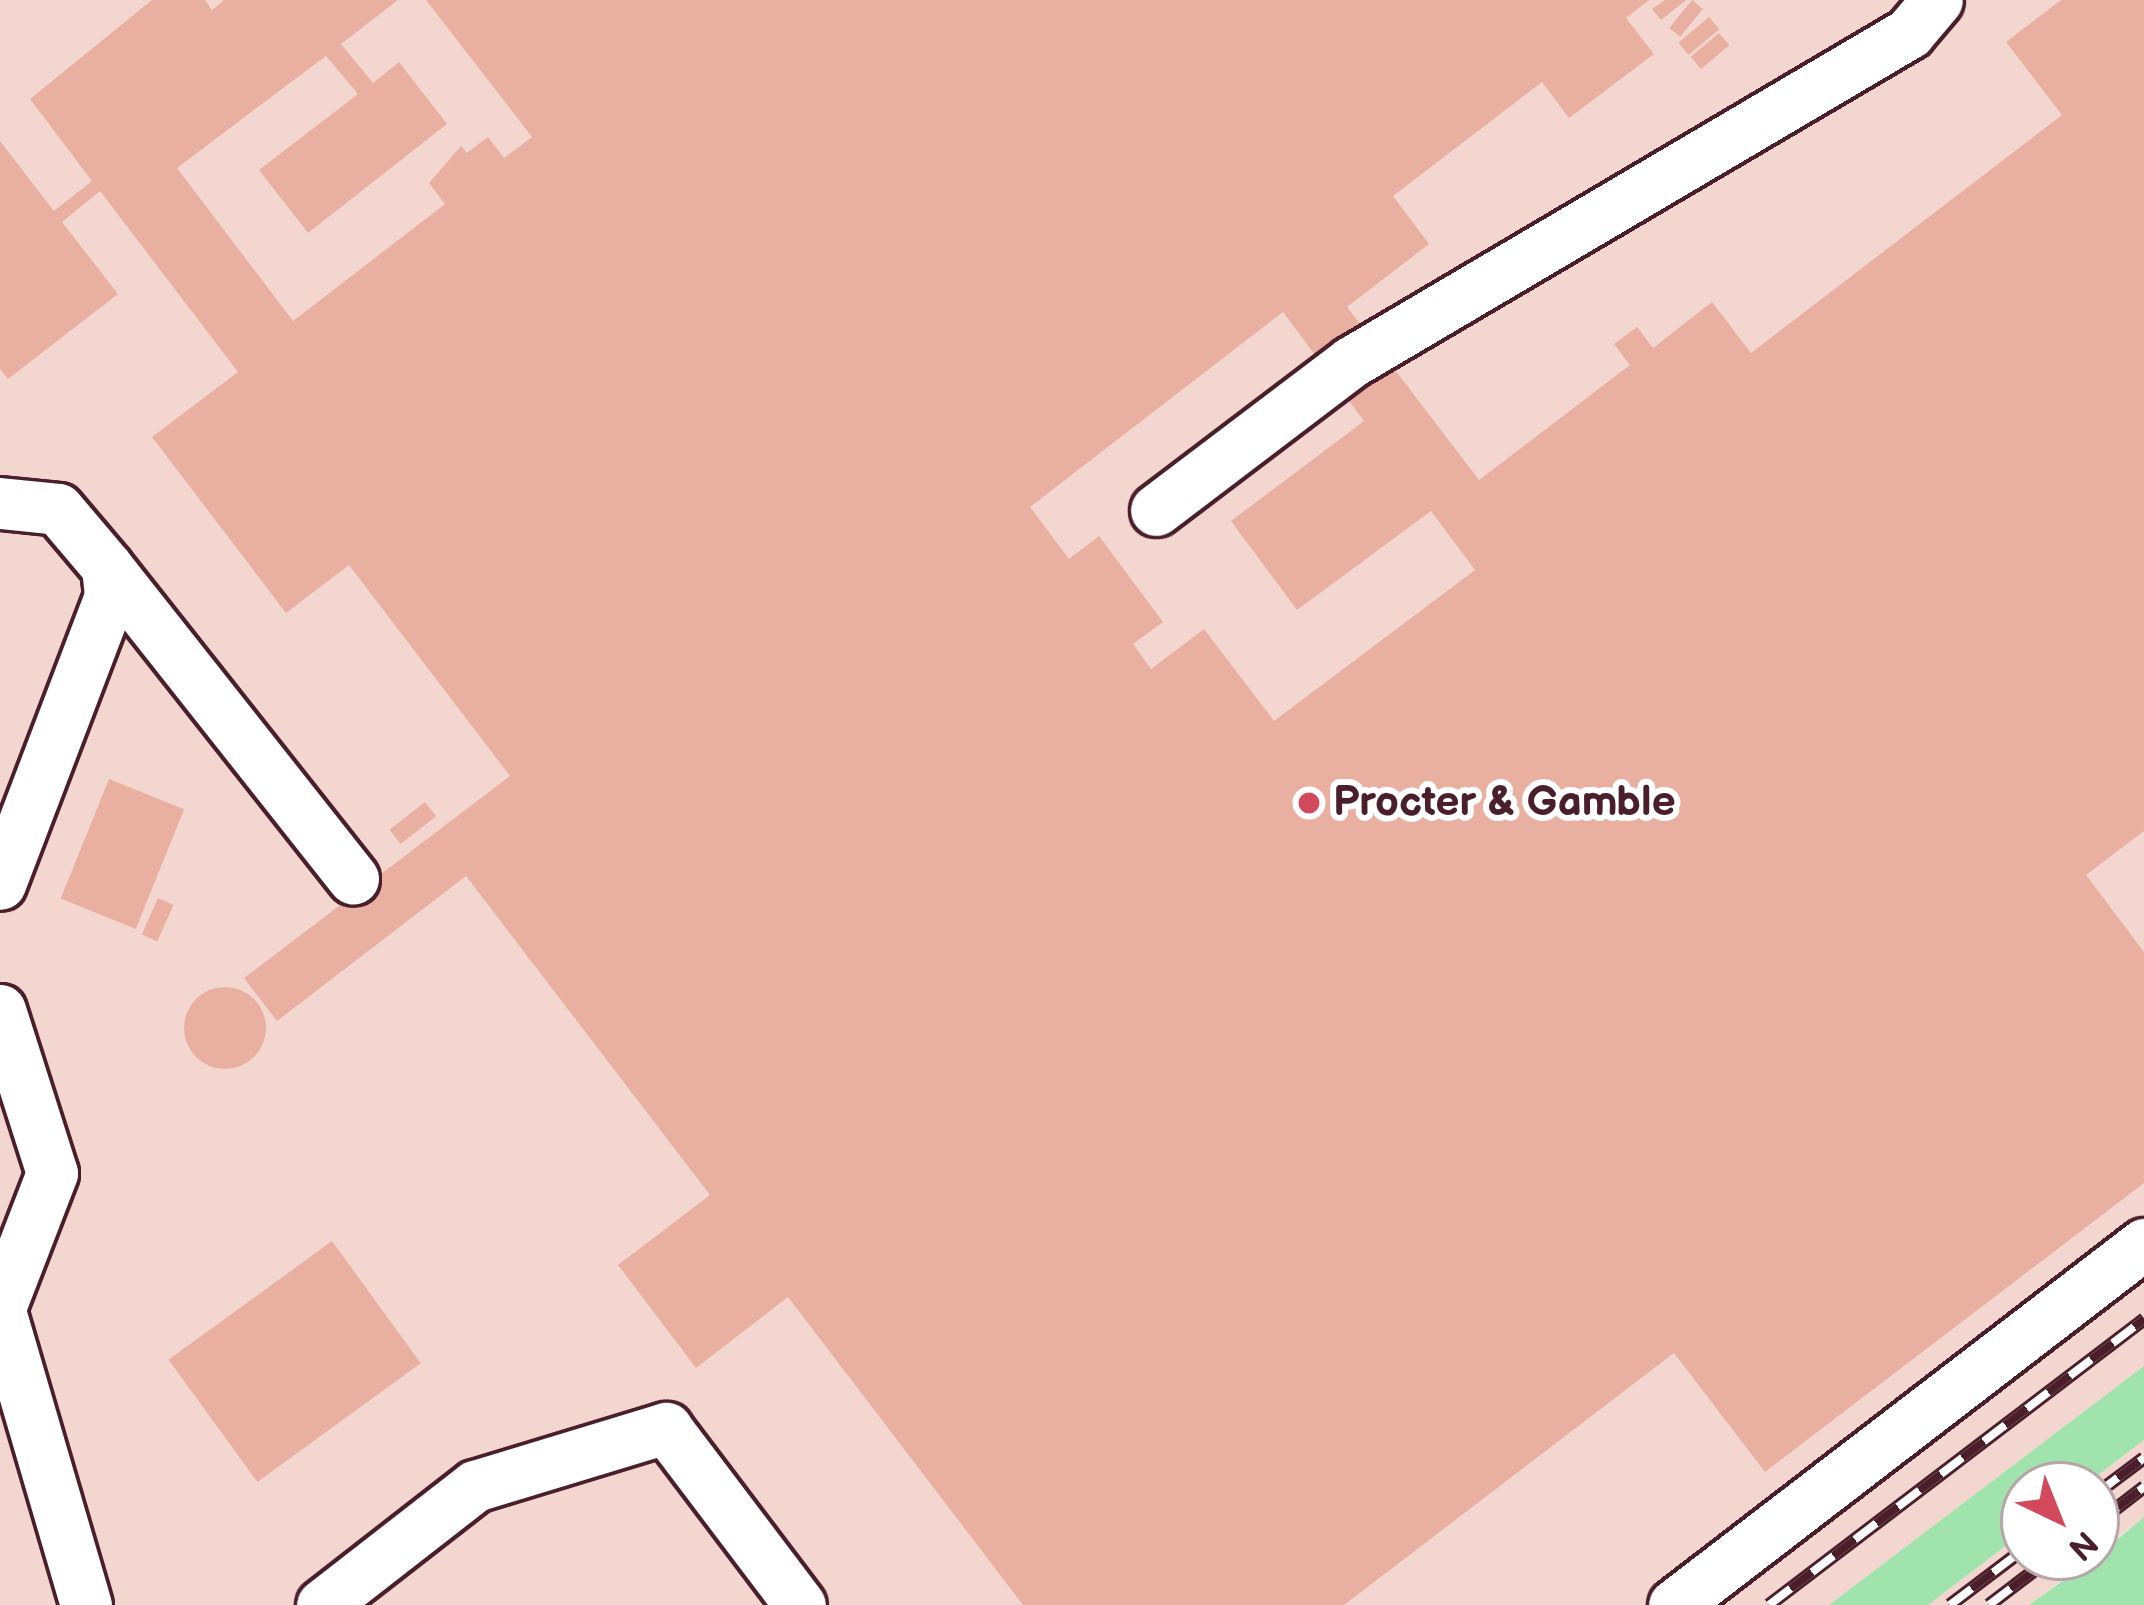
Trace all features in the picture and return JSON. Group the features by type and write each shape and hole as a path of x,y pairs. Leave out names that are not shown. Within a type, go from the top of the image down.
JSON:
{"lane":[{"path":"1156,510 1351,362 1910,33 1936,0"},
{"path":"0,502 58,508 353,878"},
{"path":"0,884 103,623 107,567"},
{"path":"0,1010 52,1173 0,1310 86,1605"},
{"path":"1674,1605 2144,1244"},
{"path":"1730,1605 2144,1286"},
{"path":"322,1605 475,1486 666,1428 800,1605"}],"shaded area":[{"name":"Procter & Gamble","path":"0,0 2144,0 2144,1366 2019,1461 2000,1461 2000,1475 1829,1605 0,1605"},
{"path":"2144,1440 2144,1517 2120,1536 2120,1461"},
{"path":"2000,1550 2000,1581 2060,1581 2029,1605 1928,1605"}],"green space":[{"path":"2144,1366 2144,1440 2116,1461 2019,1461"},
{"path":"2000,1475 2000,1550 1928,1605 1829,1605"},
{"path":"2144,1517 2144,1605 2029,1605 2062,1581 2120,1581 2120,1537"}],"building":[{"name":"Procter & Gamble","path":"152,0 205,0 212,10 224,0 398,0 341,44 373,83 399,62 447,124 308,233 259,170 358,94 326,56 177,168 293,321 445,204 429,183 461,146 467,153 488,137 504,158 532,137 426,0 1649,0 1626,18 1654,54 1569,118 1542,82 1393,196 1429,244 1347,307 1479,480 1630,365 1614,344 1637,327 1653,348 1712,302 1751,353 2062,115 2006,42 2061,0 2144,0 2144,831 2086,875 2144,952 2144,1183 1765,1472 1674,1353 1344,1605 1023,1605 788,1297 696,1368 618,1265 710,1195 466,876 277,1021 244,978 510,776 349,565 286,613 152,437 238,372 100,191 62,222 118,294 8,379 0,369 0,141 54,211 92,181 30,99","holes":["1283,312 1364,421 1231,521 1297,610 1431,511 1475,570 1274,721 1204,629 1151,669 1133,644 1163,622 1099,536 1069,559 1030,507"]},
{"path":"1665,0 1686,0 1661,20 1652,9"},
{"path":"1692,0 1703,9 1680,37 1669,28"},
{"path":"1709,17 1719,29 1689,55 1678,43"},
{"path":"1719,33 1729,45 1701,69 1691,57"},
{"path":"109,779 184,809 136,929 61,899"},
{"path":"425,802 436,816 401,844 390,830"},
{"path":"158,898 174,905 157,941 142,935"},
{"path":"225,987 254,999 266,1028 254,1057 225,1069 196,1057 184,1028 196,999"},
{"path":"332,1241 421,1363 257,1482 169,1360"}],"railway":[{"path":"1769,1605 2144,1319"},
{"path":"2120,1476 2144,1458"},
{"path":"2120,1506 2144,1487"},
{"path":"1950,1605 2000,1567"},
{"path":"1989,1605 2020,1581"}],"place":[{"name":"Procter & Gamble","path":"1309,803"}]}
